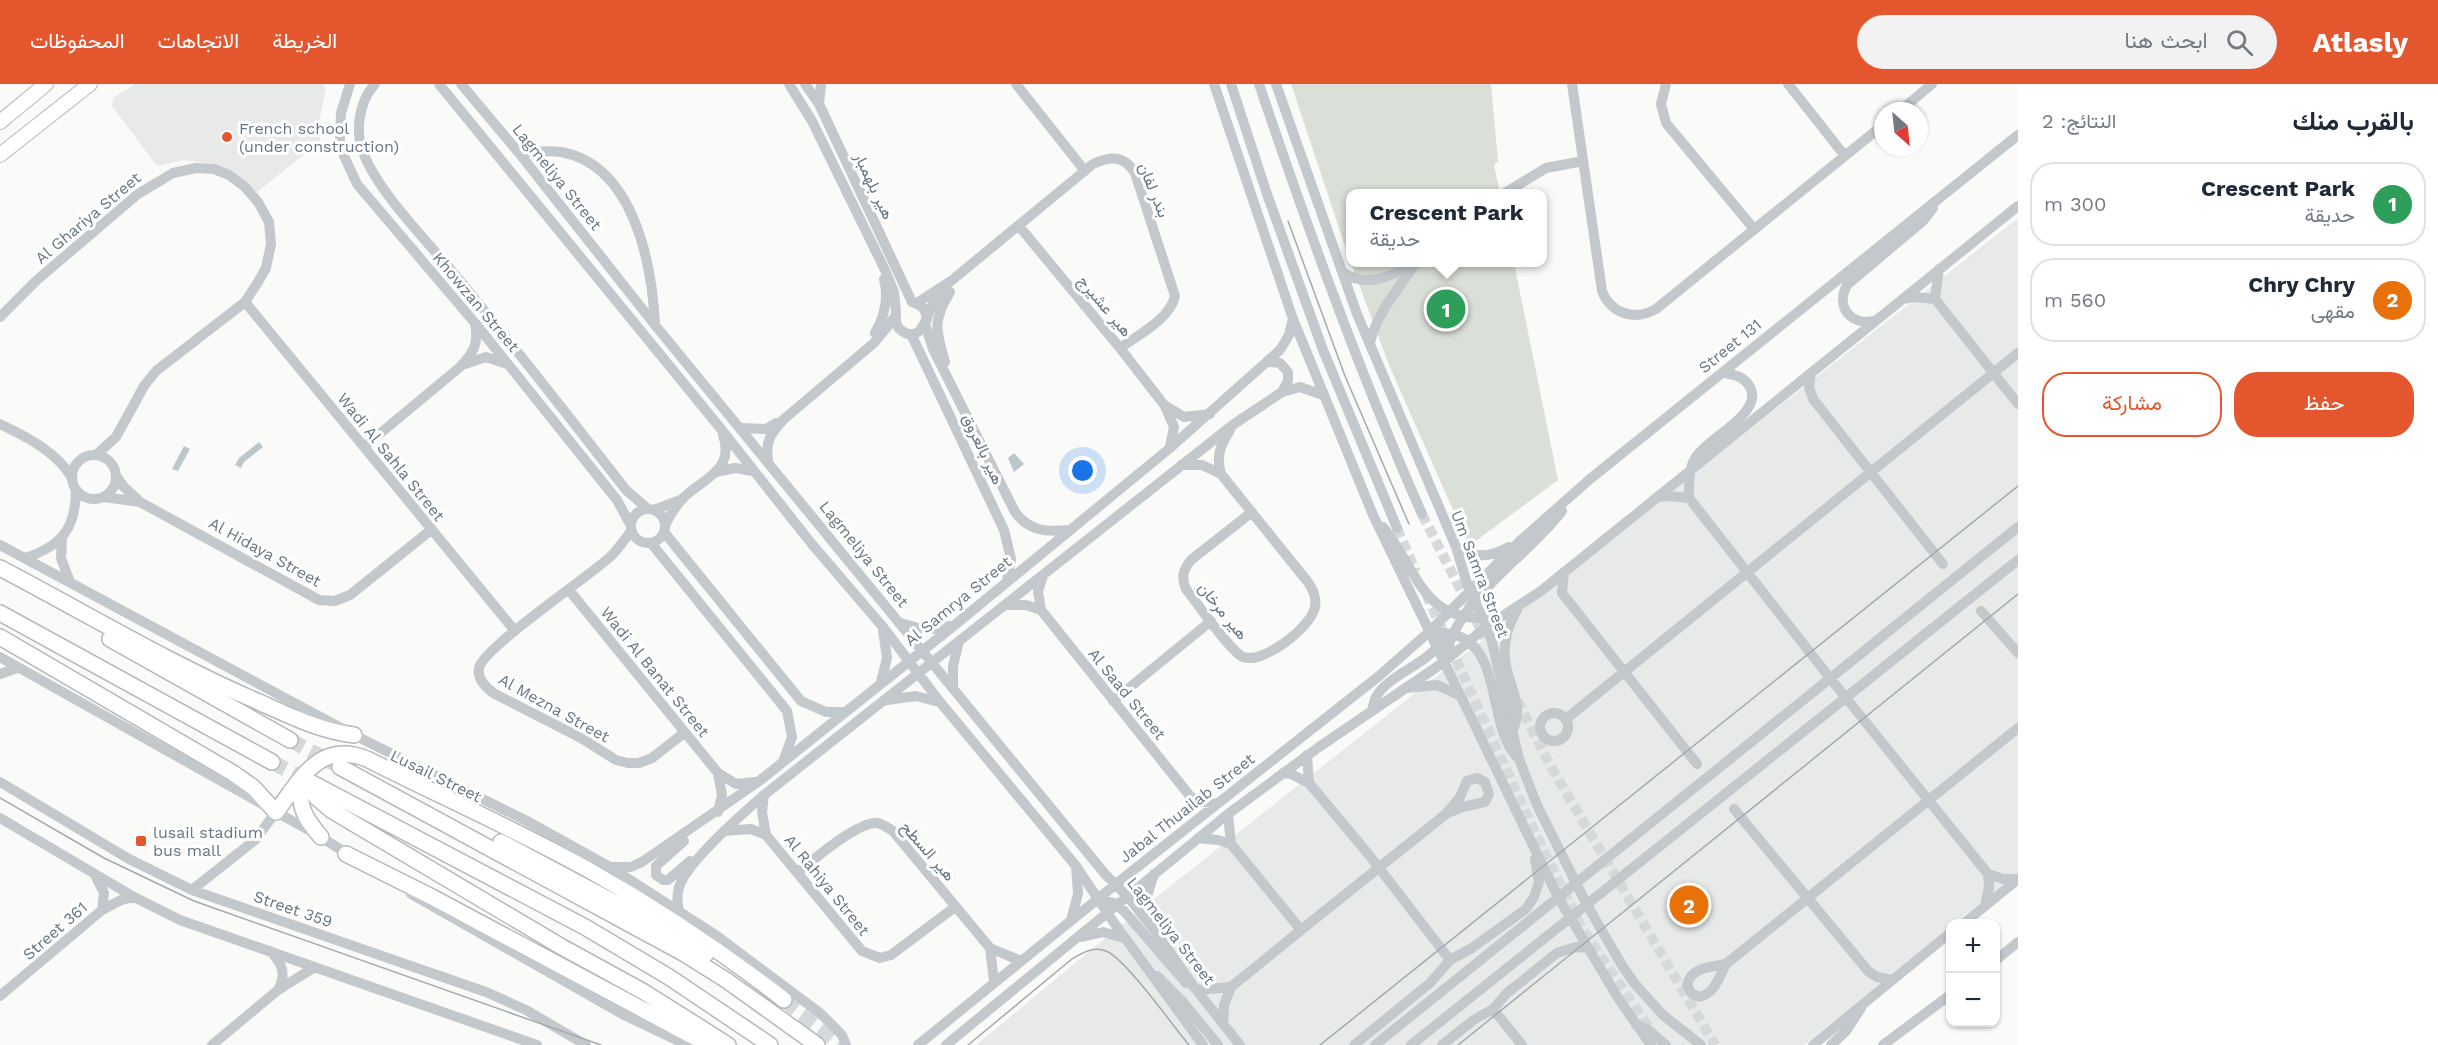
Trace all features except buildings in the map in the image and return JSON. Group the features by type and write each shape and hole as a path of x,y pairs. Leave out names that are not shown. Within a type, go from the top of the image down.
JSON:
{"highway":[{"path":"0,568 172,662 235,692 317,727 354,735"},
{"path":"0,576 290,740"},
{"path":"0,613 272,762"},
{"path":"0,637 233,773 253,787 276,812 318,761 334,754 354,754 367,759 586,869 667,916 725,954 784,1000 672,933 563,874 461,822 358,777"},
{"path":"340,767 683,953 726,980 817,1045"},
{"path":"303,781 302,809 306,819 321,837"},
{"path":"303,781 316,798 331,810 545,938 644,992 728,1045"},
{"path":"303,781 585,927 669,977 770,1045"},
{"path":"346,854 432,897 709,1045"}],"main road":[{"path":"0,122 46,84"},
{"path":"0,155 90,84"}],"street":[{"name":"Khowzan Street","path":"350,84 341,114 340,126 342,148 350,173 366,196 475,323 617,500 631,528"},
{"name":"Khowzan Street","path":"375,84 359,119 362,151 371,169 626,490 651,510"},
{"name":"Lagmeliya Street","path":"439,84 721,429 811,543 883,627 940,702 1091,886 1102,896 1107,913 1203,1045"},
{"name":"Lagmeliya Street","path":"461,84 469,88 656,325 953,689 1127,896 1240,1045"},
{"name":"هير بلهمبار","path":"789,84 809,115 875,250 894,292 895,315"},
{"name":"هير بلهمبار","path":"805,84 819,105 914,302"},
{"path":"819,105 821,84"},
{"path":"1016,84 1085,171"},
{"path":"1214,84 1293,319 1373,515 1558,897 1651,1045"},
{"path":"1231,84 1267,194 1323,350 1397,528"},
{"path":"1259,84 1298,199 1368,386 1422,514"},
{"name":"Um Samra Street","path":"1276,84 1357,314 1456,547 1469,590 1485,623 1519,759 1537,805 1575,884 1635,984 1663,1016 1701,1045"},
{"path":"1572,84 1602,291 1607,301 1620,312 1638,315 1656,309 1874,132"},
{"path":"1666,84 1661,104 1666,123 1754,229"},
{"path":"1788,84 1845,156"},
{"path":"1911,102 1932,84"},
{"name":"Street 131","path":"1469,590 1574,494 2018,135"},
{"path":"519,153 561,152 585,161 603,173 637,224 651,274 656,325"},
{"name":"بندر لفان","path":"914,302 951,281 1085,171 1105,159 1118,158 1127,162 1132,168 1174,291 1173,303 1163,315 1120,348"},
{"path":"1511,189 1545,168 1583,161"},
{"name":"Al Ghariya Street","path":"0,318 37,280 138,194 173,173 196,168 229,175 244,186 258,202 268,222 271,244 266,268 245,302 156,371 144,386 116,437 96,455"},
{"path":"1875,321 1857,320 1846,312 1842,299 1847,285 1923,221 1939,198"},
{"path":"1373,515 1395,542 1424,593 1434,603 1485,623 1513,611 1541,591 2018,206"},
{"name":"هير عشيرج","path":"1019,226 1165,406 1174,427 1170,448"},
{"name":"هير بلهمبار","path":"856,357 881,322 886,304 886,288 875,250"},
{"path":"1343,272 1352,277 1370,281 1407,267"},
{"path":"1370,343 1383,311 1413,267"},
{"name":"هير بالعروق","path":"946,377 946,366 936,330 937,321 948,296 966,268"},
{"path":"1935,299 1939,269"},
{"name":"بندر لفان","path":"926,322 931,307 951,281"},
{"path":"1902,299 1914,297 1935,299 2018,404"},
{"name":"Wadi Al Sahla Street","path":"245,302 515,631"},
{"path":"768,460 768,439 784,419 874,342 902,304 914,302 925,310 926,322 922,329 891,334 874,342"},
{"path":"895,315 898,327 908,333"},
{"name":"Al Samrya Street","path":"610,867 631,867 642,862 718,812 956,624 1211,414 1269,362 1284,345 1293,319"},
{"name":"هير بالعروق","path":"926,322 933,350 1015,512 1021,520 1043,531 1071,530"},
{"path":"365,446 460,367 475,350 477,336 475,323"},
{"name":"هير بالعروق","path":"908,333 1004,530 1011,558 1007,581"},
{"path":"1566,719 2018,353"},
{"path":"460,367 473,360 486,357 508,364"},
{"path":"1269,362 1280,363 1288,372 1288,381 1282,392"},
{"path":"1722,373 1736,375 1746,382 1752,393 1751,406 1701,450 1690,469 1689,498 1988,874 2002,879 2018,879"},
{"path":"1811,373 1809,387 1812,399 1943,564"},
{"path":"1282,392 1300,387 1323,395"},
{"name":"Al Samrya Street","path":"679,910 677,898 682,881 724,831 764,795 1181,465 1234,424 1282,392"},
{"path":"1788,392 1812,399"},
{"path":"1165,406 1184,417 1211,414"},
{"path":"742,428 766,429 784,419"},
{"path":"0,424 55,456 66,467 76,489 74,518"},
{"path":"1221,474 1217,460 1218,452 1234,424"},
{"path":"721,429 726,449 723,463 716,472 683,498 636,514 631,528 637,539 648,543 787,711 792,737 783,761"},
{"name":"Al Ghariya Street","path":"115,471 116,437"},
{"path":"55,456 81,460 96,455 104,457 115,471 114,486 74,518 62,539 61,558 70,582"},
{"path":"72,478 73,471 81,460"},
{"path":"1181,465 1202,465 1221,474"},
{"path":"716,472 735,468 753,471"},
{"name":"Al Hidaya Street","path":"115,471 124,487 140,502 319,600 335,601 350,595 431,530"},
{"name":"هير مرخان","path":"1221,474 1252,512 1313,591 1315,598 1313,615 1270,654 1254,659 1239,654 1186,589 1182,577 1191,560 1252,512"},
{"path":"76,489 87,497 99,498"},
{"path":"1444,662 1458,614 1475,601 1554,521 1574,494"},
{"path":"1656,497 1689,498"},
{"name":"Al Hidaya Street","path":"99,498 140,502"},
{"path":"648,543 659,539 683,498"},
{"path":"651,510 662,517 664,529 801,701 826,712 845,712"},
{"path":"1375,1045 2018,527"},
{"name":"Al Mezna Street","path":"631,528 613,554 484,658 479,669 482,682 495,694 581,738 616,760 639,764 652,758 684,733"},
{"path":"25,558 62,539"},
{"path":"1456,547 1482,557 1499,553 1520,541"},
{"name":"Al Mezna Street","path":"613,554 648,543"},
{"name":"Lusail Street","path":"0,544 354,735 525,819 610,867 717,936 834,1025 846,1045"},
{"path":"1411,1045 2018,560"},
{"path":"1564,572 1562,593 1697,764"},
{"path":"1007,604 1026,605 1041,610 1038,591 1043,576"},
{"name":"Wadi Al Banat Street","path":"569,590 718,773 736,784 758,782"},
{"name":"Jabal Thuailab Street","path":"918,1045 1071,920 1379,676 1429,633 1458,614 1469,590"},
{"path":"1541,591 1562,593"},
{"name":"Al Saad Street","path":"1041,610 1190,796"},
{"path":"1513,611 1504,644 1505,661 1517,711 1513,728"},
{"path":"1981,611 2018,653"},
{"path":"1113,702 1211,621"},
{"path":"900,623 925,630 956,624"},
{"name":"Jabal Thuailab Street","path":"946,1045 1228,814 1307,755 1470,643 1485,623"},
{"path":"881,682 887,658 883,627"},
{"path":"1429,633 1451,634 1470,643 1487,672 1507,743 1519,759"},
{"path":"1372,711 1376,697 1383,690 1437,648 1451,634"},
{"path":"953,689 953,666 959,640"},
{"path":"0,657 321,837 435,908 594,998 686,1045"},
{"path":"0,674 18,668"},
{"path":"1402,689 1437,685 1461,696"},
{"path":"881,702 916,696 940,702"},
{"path":"1726,964 2018,728"},
{"path":"1307,755 1309,783"},
{"path":"718,773 722,795 718,812 660,863 655,870 656,875 663,880 672,878 724,831"},
{"path":"1283,773 1291,774 1309,783 1379,867 1450,960"},
{"name":"Street 359","path":"0,782 139,864 192,890 486,992 526,1010 586,1045"},
{"name":"Al Rahiya Street","path":"764,795 762,812 766,835"},
{"path":"1190,796 1199,801 1217,804"},
{"path":"1190,796 1192,814 1190,825"},
{"path":"1734,809 1868,971 1877,977 1892,980"},
{"path":"192,890 255,840 276,812"},
{"path":"1228,814 1231,844 1301,930"},
{"path":"1223,1024 1224,1005 1231,987 1446,814"},
{"path":"0,818 95,875 180,921 269,950 537,1045"},
{"name":"هير السطح","path":"798,872 853,832 877,823 893,831 990,948 1021,961"},
{"name":"Al Rahiya Street","path":"724,831 751,829 766,835 855,945 870,956 880,958 891,956 955,907"},
{"path":"1198,838 1231,844"},
{"path":"1354,1045 1430,982 1450,960 1478,944 1526,909 1534,897 1539,882 1535,864 1536,853"},
{"path":"1071,920 1078,894 1076,866"},
{"path":"1154,873 1148,888 1147,902 1155,931"},
{"path":"1985,906 1989,887 1988,874"},
{"name":"Street 361","path":"95,875 104,893 102,910"},
{"path":"1969,919 2018,879"},
{"path":"1102,896 1116,904 1179,977 1196,988 1231,987"},
{"path":"1102,896 1127,896"},
{"name":"Street 361","path":"0,996 102,910 121,900 134,897"},
{"path":"1068,944 1096,932 1109,933 1125,939"},
{"path":"2006,952 2018,934"},
{"path":"1813,1045 1946,936"},
{"path":"2000,956 2018,942"},
{"path":"1442,1045 1477,1017 1493,1009 1527,976 1563,950 1576,947 1588,948"},
{"path":"990,948 994,982"},
{"path":"269,950 279,962 283,973 278,990"},
{"path":"1517,962 1527,976"},
{"path":"212,1045 278,990 315,967"},
{"path":"1147,968 1182,1001 1218,1045"},
{"path":"1831,1045 1854,1021 1867,1000 1871,981 1868,971"},
{"path":"1883,1045 1946,998"},
{"path":"1493,1009 1522,1045"},
{"path":"1636,1024 1647,1029 1666,1045"},
{"path":"834,1025 840,1045"},
{"path":"834,1025 857,1045"}],"shaded area":[{"name":"French school (under construction)","path":"135,84 323,84 326,88 320,117 320,142 257,192 216,165 184,160 157,166 112,106 113,98"},
{"path":"1291,84 1491,84 1498,161 1494,165 1499,189 1346,189 1346,249"},
{"path":"2018,218 2018,873 1960,919 1946,919 1946,930 1804,1045 976,1045 1126,921"},
{"path":"1352,267 1515,267 1558,480 1469,546 1389,365"},
{"path":"259,442 263,447 244,462 241,468 235,465 239,458"},
{"path":"184,446 190,449 178,471 172,469"},
{"path":"1014,453 1024,464 1014,472 1008,458"}],"tunnel":[{"path":"1422,514 1485,638"},
{"path":"1397,528 1416,572"},
{"path":"1426,594 1442,629"},
{"path":"1450,646 1530,822 1581,927 1654,1035"},
{"path":"1517,700 1551,767 1715,1045"},
{"path":"290,740 335,764"},
{"path":"272,762 306,780"},
{"path":"784,1000 841,1045"}],"tram line":[{"path":"1288,221 1345,376 1409,524"},
{"path":"1320,1045 2018,486"},
{"path":"1458,1045 2018,594"},
{"path":"0,798 104,858 194,901 601,1045"},
{"path":"968,1045 1072,959 1097,949 1106,951 1125,966 1189,1045"}],"place":[{"name":"French school (under construction)","path":"227,137"},
{"name":"Crescent Park","path":"1446,309"},
{"name":"lusail stadium bus mall","path":"141,841"},
{"name":"Chry Chry","path":"1689,905"}]}
